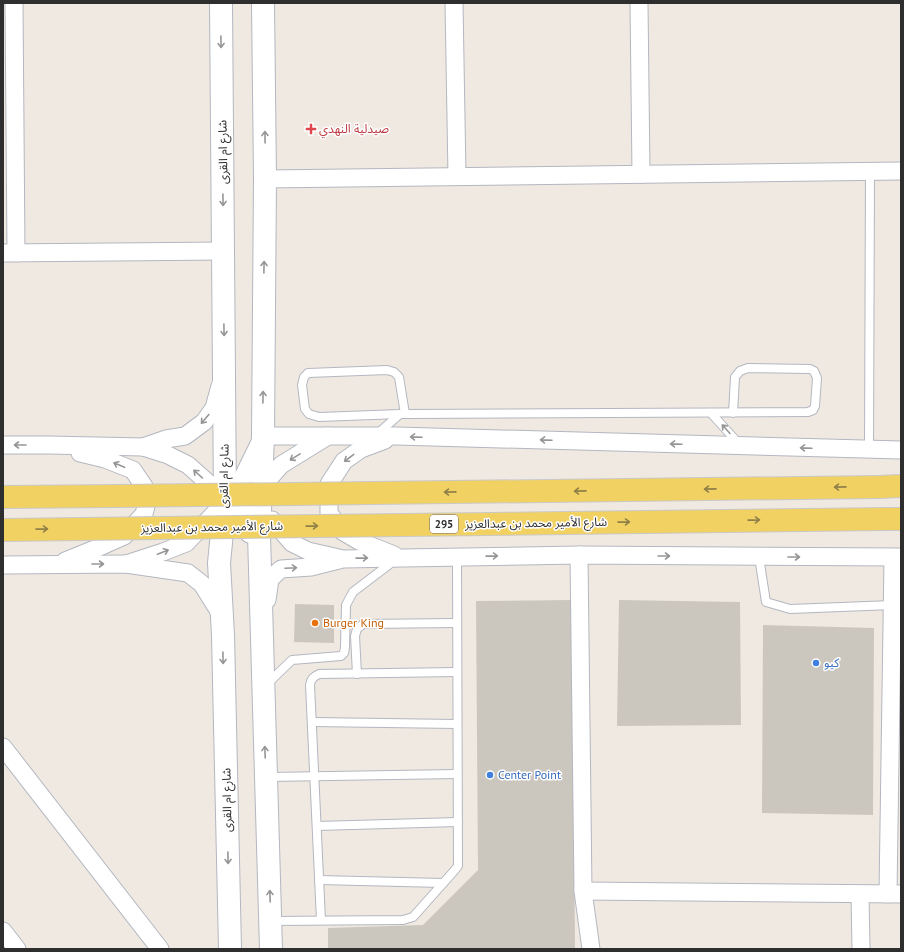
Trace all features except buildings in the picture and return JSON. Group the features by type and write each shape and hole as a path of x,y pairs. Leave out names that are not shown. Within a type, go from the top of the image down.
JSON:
{"main road":[{"name":"شارع ام القرى","path":"221,3 225,428 231,510 219,563 223,635 230,949"},
{"path":"263,3 265,179 263,436 259,496 259,535 270,949"},
{"path":"3,497 901,486"},
{"name":"شارع الأمير محمد بن عبدالعزيز","path":"3,530 893,519"}],"street":[{"path":"14,3 9,145 10,253 223,251"},
{"path":"454,3 457,176"},
{"path":"639,3 641,174"},
{"path":"265,179 901,172"},
{"path":"143,447 166,439 185,436 204,422 214,408 225,371"},
{"path":"225,428 233,453 248,488 259,496 292,543 308,551 343,558 579,555 897,558 892,604 894,894 583,891"},
{"path":"126,564 186,543 231,510 236,491 263,436 397,436 901,450"},
{"path":"231,510 240,512 259,496 282,465 328,436"},
{"path":"397,436 361,449 344,461 329,484 329,513 342,531 359,541 400,558"},
{"path":"49,445 105,459 133,470 145,488 148,498 144,514 124,536 57,564"},
{"path":"3,446 49,445 143,447 168,455 188,465 216,490 250,535 260,558"},
{"path":"579,555 583,891 591,949"},
{"path":"262,634 270,579 281,569 311,567 343,558"},
{"path":"3,564 126,564 188,573 202,584 220,613 223,635"},
{"path":"3,747 160,949"},
{"path":"860,894 861,949"},
{"path":"3,932 17,949"}],"lane":[{"path":"869,450 870,172"},
{"path":"402,414 399,377 394,372 387,370 308,373 304,377 302,385 305,409 309,414 319,417 402,414 733,413 808,412 813,410 815,406 817,378 814,371 810,369 748,368 740,371 735,377 733,413"},
{"path":"711,413 741,446"},
{"path":"375,436 402,414"},
{"path":"270,921 403,920 413,917 458,866 457,557"},
{"path":"760,557 766,602 790,609 892,604"},
{"path":"263,688 292,660 341,656 344,653 345,647 346,605 353,592 400,558"},
{"path":"357,674 355,636 357,629 363,624 457,622"},
{"path":"321,920 310,685 311,680 319,674 457,672"},
{"path":"312,722 457,724"},
{"path":"266,777 457,774"},
{"path":"317,826 458,822"},
{"path":"319,880 443,883"}],"place":[{"name":"صيدلية النهدي","path":"311,129"},
{"name":"Burger King","path":"315,623"},
{"name":"كيو","path":"816,663"},
{"name":"Center Point","path":"490,775"}]}
